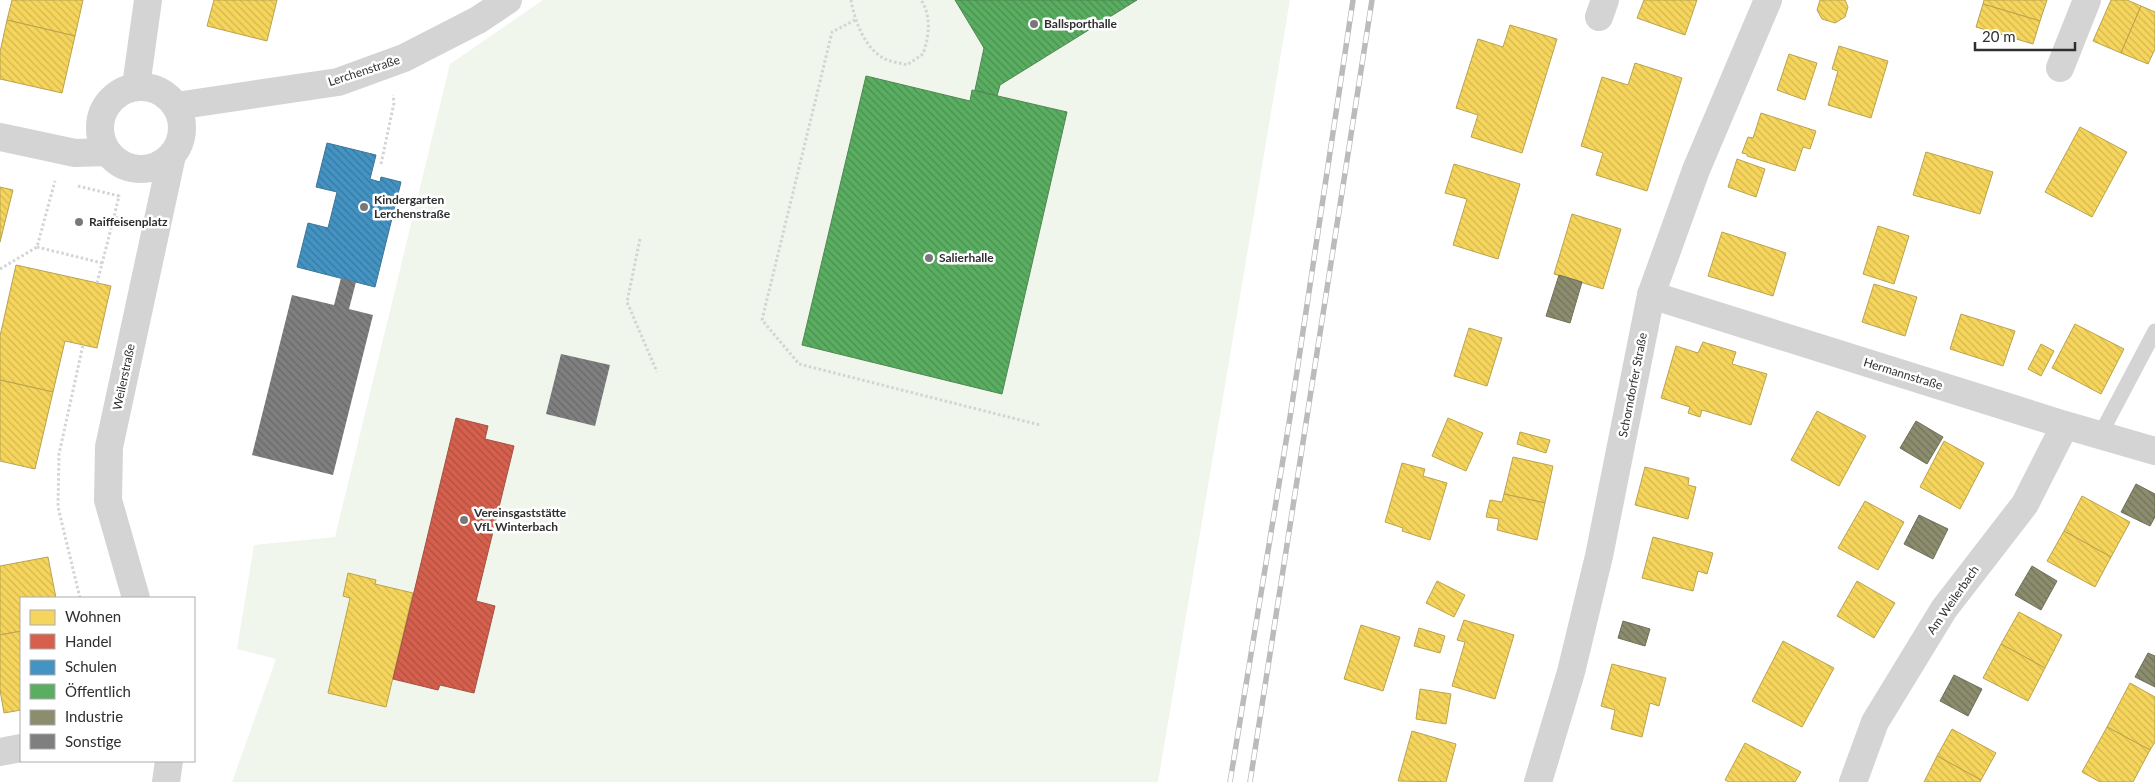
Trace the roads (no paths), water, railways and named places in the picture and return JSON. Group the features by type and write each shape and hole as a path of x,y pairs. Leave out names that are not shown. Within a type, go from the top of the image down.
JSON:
{"street":[{"path":"136,86 148,0"},
{"name":"Lerchenstraße","path":"176,106 338,82 386,66 478,20 508,0"},
{"name":"Schorndorfer Straße","path":"1538,782 1571,672 1599,556 1651,295 1696,170 1768,0"},
{"path":"2060,68 2087,0"},
{"path":"136,86 150,87 165,94 176,106 183,126 180,141 172,155 153,168 138,169 122,164 107,152 100,132 101,118 108,102 122,91 136,86"},
{"path":"0,137 75,153 107,152"},
{"name":"Weilerstraße","path":"136,597 108,500 109,447 172,155"},
{"name":"Hermannstraße","path":"1651,295 2065,425 2155,451"},
{"name":"Am Weilerbach","path":"1853,782 1875,722 1944,609 2025,504 2065,425"},
{"path":"0,752 20,748"},
{"path":"166,782 169,762"}],"lane":[{"path":"2100,435 2155,331"}],"railway":[{"path":"1230,782 1291,411 1353,0"},
{"path":"1250,782 1372,0"}],"place":[{"name":"Ballsporthalle","path":"1034,24"},
{"name":"Kindergarten Lerchenstraße","path":"364,207"},
{"name":"Raiffeisenplatz","path":"79,222"},
{"name":"Salierhalle","path":"929,258"},
{"name":"Vereinsgaststätte VfL Winterbach","path":"464,520"}]}
